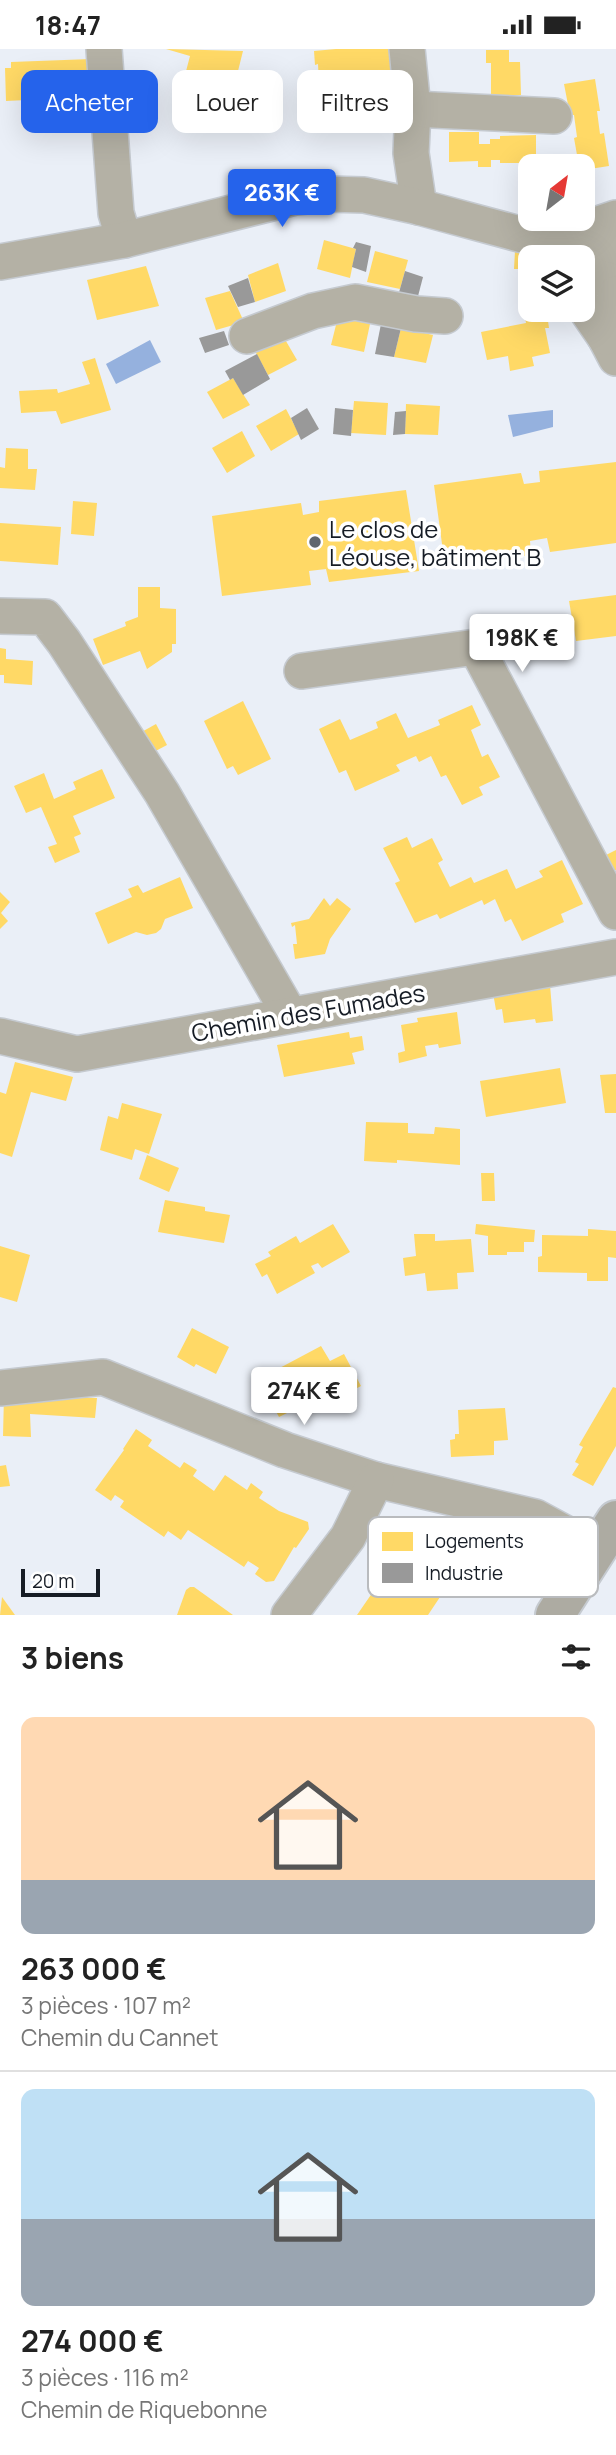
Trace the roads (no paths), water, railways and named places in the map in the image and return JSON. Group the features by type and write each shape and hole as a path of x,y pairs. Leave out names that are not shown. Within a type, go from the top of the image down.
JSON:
{"main road":[{"path":"555,1615 566,1597"}],"street":[{"path":"104,49 116,213 124,240"},
{"path":"407,49 409,70"},
{"path":"413,109 554,116"},
{"path":"412,133 411,153 419,207"},
{"path":"0,262 124,240 295,197 327,194 364,195 419,207 556,245"},
{"path":"567,245 616,218"},
{"path":"571,245 592,240 612,249 616,254"},
{"path":"595,276 616,283"},
{"path":"611,344 616,294"},
{"path":"247,336 313,311 355,302 416,314 445,316"},
{"path":"595,322 611,344"},
{"path":"0,616 45,617 64,642 162,793 289,1015"},
{"path":"302,671 476,647 616,912"},
{"name":"Chemin des Fumades","path":"0,1037 77,1054 616,957"},
{"path":"0,1388 103,1377 285,1450 376,1480 535,1517"},
{"path":"289,1615 348,1537 376,1480"}],"water":[{"path":"150,340 161,362 116,384 106,364"},
{"path":"553,410 553,427 513,437 508,415"}],"place":[{"name":"Le clos de Léouse, bâtiment B","path":"315,542"}]}
